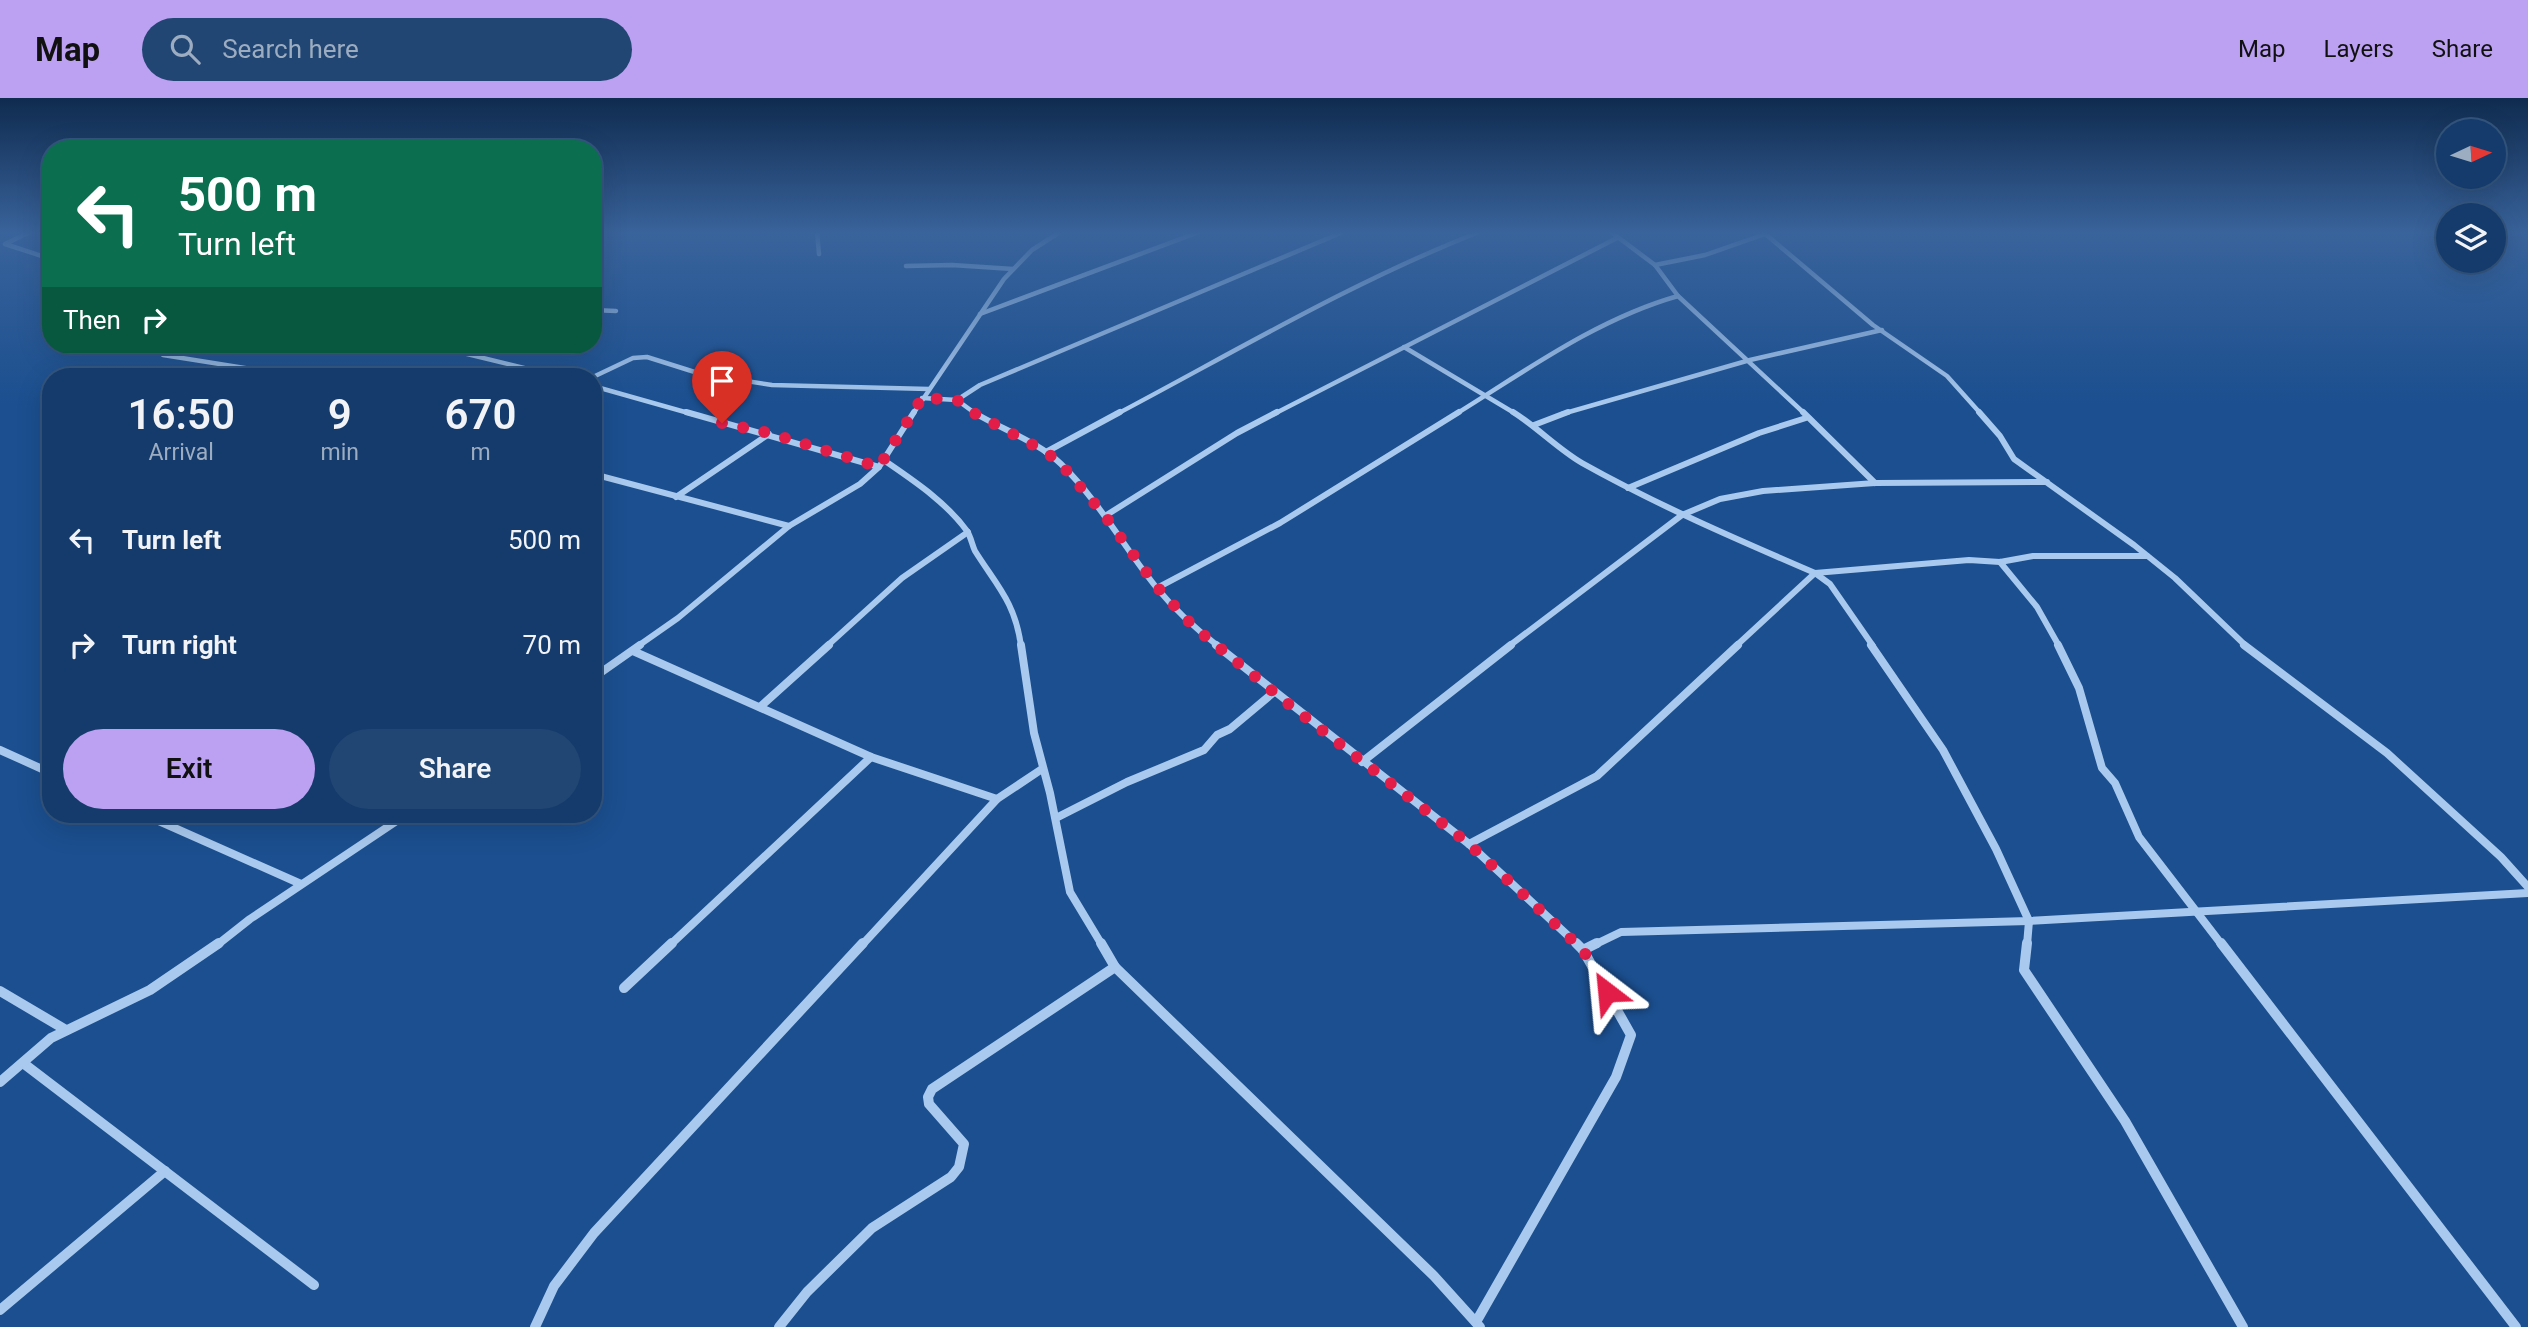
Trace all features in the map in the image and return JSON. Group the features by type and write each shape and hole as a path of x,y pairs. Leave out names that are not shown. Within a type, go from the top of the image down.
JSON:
{"street":[{"path":"602,672 678,618 789,526 860,484 882,464 922,398 997,289"},
{"path":"979,314 1050,289"},
{"path":"957,400 980,385 1207,289"},
{"path":"1046,452 1276,328 1354,289"},
{"path":"1105,516 1237,433 1517,289"},
{"path":"1673,289 1875,483"},
{"path":"1833,289 1882,330 1947,376 2000,436 2014,458 2147,555 2269,665 2387,753 2501,857 2528,887"},
{"path":"1157,587 1280,523 1486,395 1607,324 1640,307 1678,296"},
{"path":"602,310 617,311"},
{"path":"1534,425 1555,415 1788,349 1882,330"},
{"path":"1404,348 1534,425 1578,461 1682,515 1815,573 1830,584 1942,750 1996,849 2029,921 2024,970 2125,1121 2243,1327"},
{"path":"467,354 524,368"},
{"path":"163,355 244,368"},
{"path":"602,372 633,358 647,357 701,374 772,385 929,389"},
{"path":"602,389 699,417 882,464 930,493 968,532 974,549 997,580 1017,624 1042,769 1056,818 1070,892 1115,967 1434,1276 1478,1325 1616,1077 1631,1035 1583,950 1469,844 1194,627 1157,587 1105,516 1061,464 1046,452 974,413 957,400 922,398"},
{"path":"1628,488 1759,433 1806,418"},
{"path":"676,497 769,433"},
{"path":"602,476 789,526"},
{"path":"1362,762 1608,569 1682,515 1720,499 1763,491 1875,483 2047,482"},
{"path":"760,707 902,578 968,532"},
{"path":"1469,844 1597,776 1815,573 1969,560 2000,562 2033,555 2147,555"},
{"path":"2000,562 2037,607 2059,648 2079,688 2102,768 2115,783 2139,837 2516,1327"},
{"path":"633,651 872,757 998,799"},
{"path":"1056,818 1127,782 1204,750 1217,735 1230,729 1274,692"},
{"path":"0,750 42,769"},
{"path":"624,988 872,757"},
{"path":"535,1327 554,1286 594,1233 998,799 1042,769"},
{"path":"163,823 301,884"},
{"path":"0,1082 51,1038 150,990 393,823"},
{"path":"1583,950 1621,932 2029,921 2195,909 2268,908 2528,893"},
{"path":"779,1327 807,1293 872,1228 951,1177 959,1167 964,1144 929,1104 928,1097 932,1089 1115,967"},
{"path":"0,990 66,1030"},
{"path":"23,1063 314,1285"},
{"path":"0,1310 164,1171"}],"route":[{"path":"722,423 769,433 879,467 899,439 922,398 957,400 974,413 1046,452 1061,464 1105,516 1157,587 1194,627 1469,844 1583,950 1607,992"}]}
